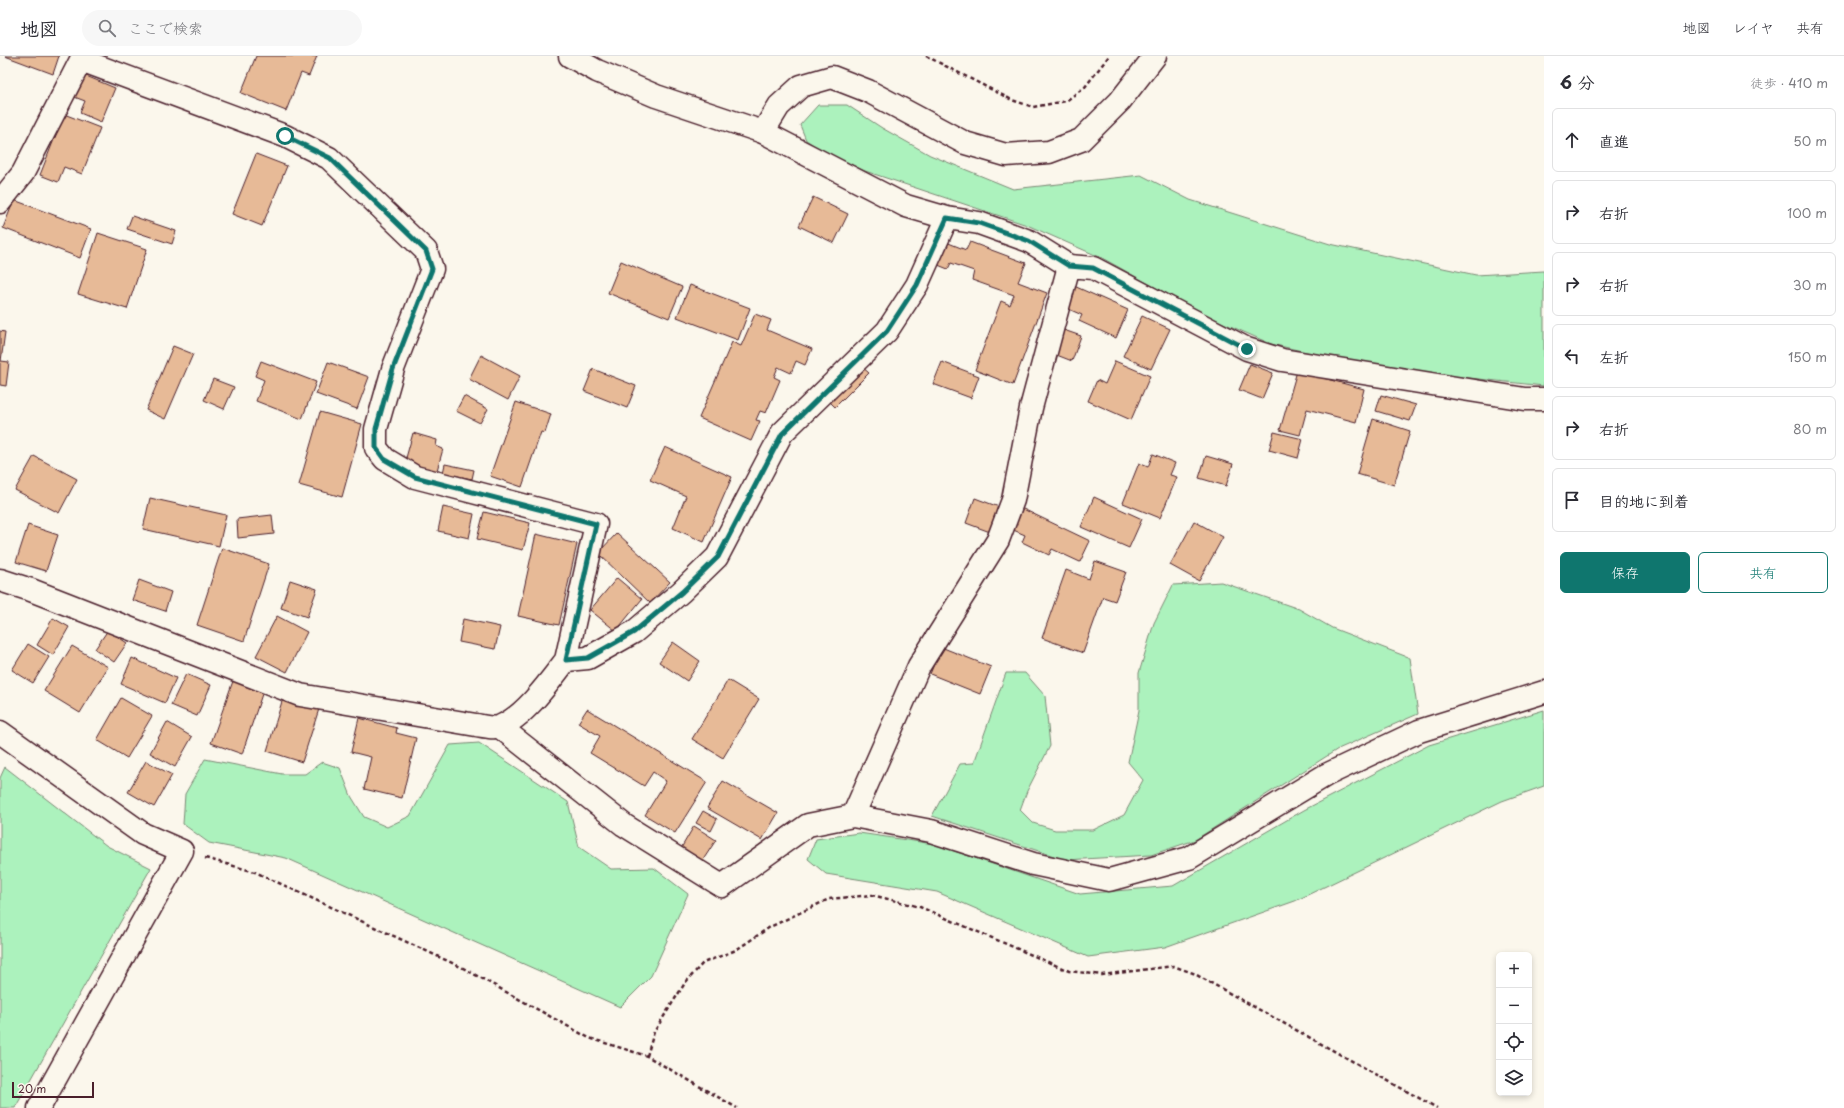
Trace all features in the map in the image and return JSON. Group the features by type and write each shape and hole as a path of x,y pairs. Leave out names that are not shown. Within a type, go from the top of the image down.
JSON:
{"street":[{"path":"570,56 597,71 656,96 763,132 906,206 947,218 979,223 1029,241 1069,266 1093,268 1247,349 1282,360 1524,399 1544,399"},
{"path":"763,132 779,106 801,86 832,77 868,91 965,143 1006,155 1049,152 1081,140 1120,101 1156,56"},
{"path":"0,202 23,173 82,58 285,136 330,158 426,251 432,269 393,369 376,429 376,448 384,459 415,477 596,524 566,660 550,682 519,714 500,727"},
{"path":"566,660 588,658 634,632 682,592 718,557 782,434 887,331 917,285 947,218"},
{"path":"853,816 920,666 998,540 1013,500 1031,408 1069,266"},
{"path":"0,580 31,590 300,695 476,725 500,727 624,825 722,886 808,825 853,816 931,831 1033,864 1108,880 1189,858 1326,775 1419,731 1544,692"},
{"path":"0,732 143,834 182,851 39,1108"}],"path":[{"path":"926,56 1012,100 1033,107 1066,101 1085,86 1109,56"},
{"path":"182,851 255,872 463,968 589,1038 647,1056 737,1108"},
{"path":"647,1056 654,1032 685,983 703,963 736,950 770,927 829,899 872,895 920,907 1069,971 1102,975 1173,966 1193,973 1437,1108"}],"green space":[{"path":"818,105 847,105 882,128 930,155 1013,189 1141,175 1190,200 1330,244 1476,275 1544,271 1544,386 1377,368 1271,344 1203,314 1102,258 1027,225 865,171 824,152 806,140 800,125"},
{"path":"1221,582 1299,609 1332,628 1410,658 1418,714 1338,749 1195,840 1151,855 1066,860 932,816 960,764 974,763 1006,673 1025,673 1045,696 1050,746 1027,791 1020,810 1033,823 1055,830 1093,830 1124,815 1143,780 1128,762 1139,710 1139,673 1154,623 1173,585"},
{"path":"1544,710 1544,786 1502,801 1295,901 1165,947 1088,957 937,892 826,874 808,859 816,839 859,833 934,844 1080,894 1173,886 1304,810 1429,745"},
{"path":"479,743 568,802 579,847 611,869 654,868 688,894 651,976 620,1007 286,858 209,843 183,824 185,794 205,759 282,774 305,774 322,762 340,768 351,796 364,817 387,827 410,816 450,745"},
{"path":"5,767 107,846 151,868 15,1108 0,1108 0,778"}],"building":[{"path":"5,56 59,56 53,74"},
{"path":"256,56 317,56 309,76 301,73 286,111 241,93"},
{"path":"79,73 115,88 101,122 80,113 85,101 69,95"},
{"path":"64,114 100,128 82,174 64,167 58,182 40,175"},
{"path":"256,154 287,166 262,226 232,214"},
{"path":"813,197 848,214 834,243 799,226"},
{"path":"14,200 91,229 80,258 3,228"},
{"path":"132,216 176,231 172,244 127,229"},
{"path":"98,233 147,249 127,309 78,294"},
{"path":"941,240 966,250 970,242 1026,263 1018,282 1047,293 1013,385 975,370 1001,301 1010,305 1014,295 972,280 974,271 951,263 948,269 933,263"},
{"path":"621,261 682,287 669,318 608,293"},
{"path":"690,285 750,308 738,340 677,317"},
{"path":"1074,286 1128,310 1116,338 1079,321 1082,315 1064,307"},
{"path":"755,314 771,320 767,330 812,349 805,365 796,361 791,373 778,367 774,377 780,380 766,413 760,411 756,420 760,421 751,441 699,418 732,342 741,346"},
{"path":"1142,316 1170,329 1151,369 1123,356"},
{"path":"1058,328 1081,336 1072,361 1049,352"},
{"path":"0,331 5,332 1,361 9,362 6,386 0,385"},
{"path":"173,346 193,354 165,419 146,410"},
{"path":"481,355 520,376 508,400 469,379"},
{"path":"261,361 316,382 302,419 256,401 264,380 255,376"},
{"path":"1115,361 1150,376 1131,420 1088,401 1097,380 1105,384"},
{"path":"328,362 369,377 357,409 316,394"},
{"path":"942,362 979,376 971,398 933,384"},
{"path":"1250,364 1273,373 1262,399 1239,390"},
{"path":"861,366 869,373 835,407 828,400"},
{"path":"593,369 636,386 627,408 584,391"},
{"path":"1297,371 1364,389 1356,422 1307,409 1300,435 1280,430"},
{"path":"213,379 234,387 224,409 204,400"},
{"path":"1381,395 1416,405 1410,421 1376,411"},
{"path":"464,396 488,409 480,423 456,411"},
{"path":"516,402 551,414 545,433 541,432 522,487 490,476"},
{"path":"320,412 362,424 342,497 299,485"},
{"path":"1373,419 1410,431 1394,485 1357,474"},
{"path":"1274,432 1303,439 1298,458 1269,450"},
{"path":"413,433 437,440 436,446 443,449 436,474 404,465"},
{"path":"665,447 732,477 704,542 673,528 686,496 650,480"},
{"path":"1153,454 1175,463 1170,475 1177,477 1160,518 1123,503 1139,463 1148,467"},
{"path":"34,456 77,479 59,513 15,490"},
{"path":"1206,456 1233,464 1226,486 1199,478"},
{"path":"445,464 474,470 472,479 443,473"},
{"path":"1094,497 1142,519 1129,548 1081,527"},
{"path":"150,498 226,515 219,546 143,529"},
{"path":"975,498 999,507 990,532 966,523"},
{"path":"443,507 474,514 469,538 438,531"},
{"path":"1021,508 1090,541 1080,562 1052,549 1049,555 1022,542 1025,535 1011,529"},
{"path":"484,512 530,523 523,550 477,539"},
{"path":"272,515 274,534 238,538 237,519"},
{"path":"1194,521 1223,537 1199,581 1170,565"},
{"path":"28,525 58,535 46,571 16,562"},
{"path":"617,533 670,582 650,603 598,553"},
{"path":"536,534 577,544 559,625 518,616"},
{"path":"222,548 269,564 244,641 197,625"},
{"path":"1095,561 1126,572 1115,601 1103,597 1083,653 1042,638 1066,570 1089,579"},
{"path":"617,578 642,599 616,631 590,610"},
{"path":"139,580 171,592 165,611 132,600"},
{"path":"290,580 317,589 307,617 281,608"},
{"path":"277,616 307,632 287,672 256,656"},
{"path":"53,618 69,627 53,655 37,645"},
{"path":"463,619 500,627 495,649 459,642"},
{"path":"108,630 127,643 114,662 95,649"},
{"path":"673,642 700,661 687,681 659,662"},
{"path":"28,644 49,657 33,683 12,670"},
{"path":"72,646 108,667 80,713 44,691"},
{"path":"941,647 991,667 980,694 930,674"},
{"path":"132,658 176,678 165,703 121,684"},
{"path":"186,674 211,685 197,716 171,705"},
{"path":"728,680 759,699 723,758 692,739"},
{"path":"233,681 263,691 242,754 211,743"},
{"path":"121,698 152,716 127,758 97,740"},
{"path":"283,698 319,709 302,762 267,751"},
{"path":"587,709 707,782 675,833 645,815 666,781 653,772 644,786 590,753 600,736 578,723"},
{"path":"359,718 397,728 396,733 416,738 402,798 364,789 371,757 351,752"},
{"path":"167,722 192,737 175,767 150,753"},
{"path":"146,761 172,775 154,807 128,792"},
{"path":"723,781 778,813 762,840 707,808"},
{"path":"703,811 717,819 711,831 696,823"},
{"path":"694,826 716,840 701,863 680,850"}],"route":[{"path":"285,136 330,158 426,251 432,269 393,369 376,429 376,448 384,459 415,477 596,524 566,660 588,658 634,632 682,592 718,557 782,434 887,331 917,285 947,218 979,223 1029,241 1069,266 1093,268 1247,349"}]}
